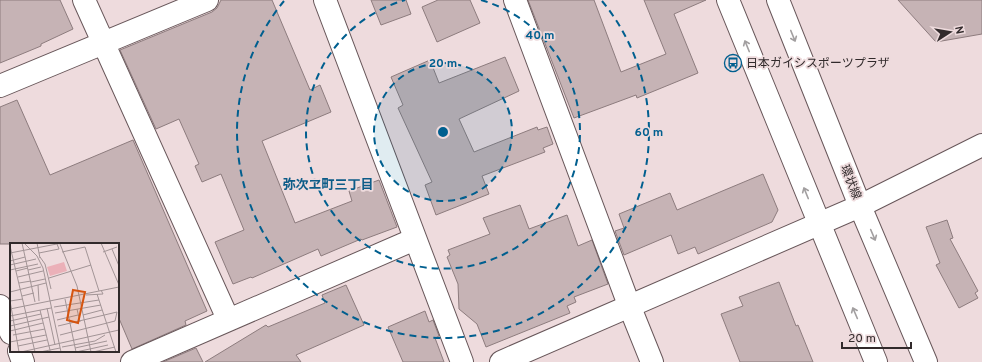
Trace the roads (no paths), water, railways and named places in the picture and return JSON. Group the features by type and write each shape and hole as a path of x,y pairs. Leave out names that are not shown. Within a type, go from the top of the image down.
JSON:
{"street":[{"path":"84,0 102,43 228,319"},
{"path":"0,86 207,0"},
{"path":"326,0 462,362"},
{"path":"515,0 629,305 652,362"},
{"path":"728,0 876,362"},
{"name":"環状線","path":"778,0 860,206 926,362"},
{"path":"501,362 629,305 860,206 982,145"},
{"path":"132,362 415,239"},
{"path":"0,306 10,331"},
{"path":"18,352 23,362"}],"place":[{"name":"日本ガイシスポーツプラザ","path":"733,63"}],"district":[{"name":"弥次ヱ町三丁目","path":"328,184"}]}
